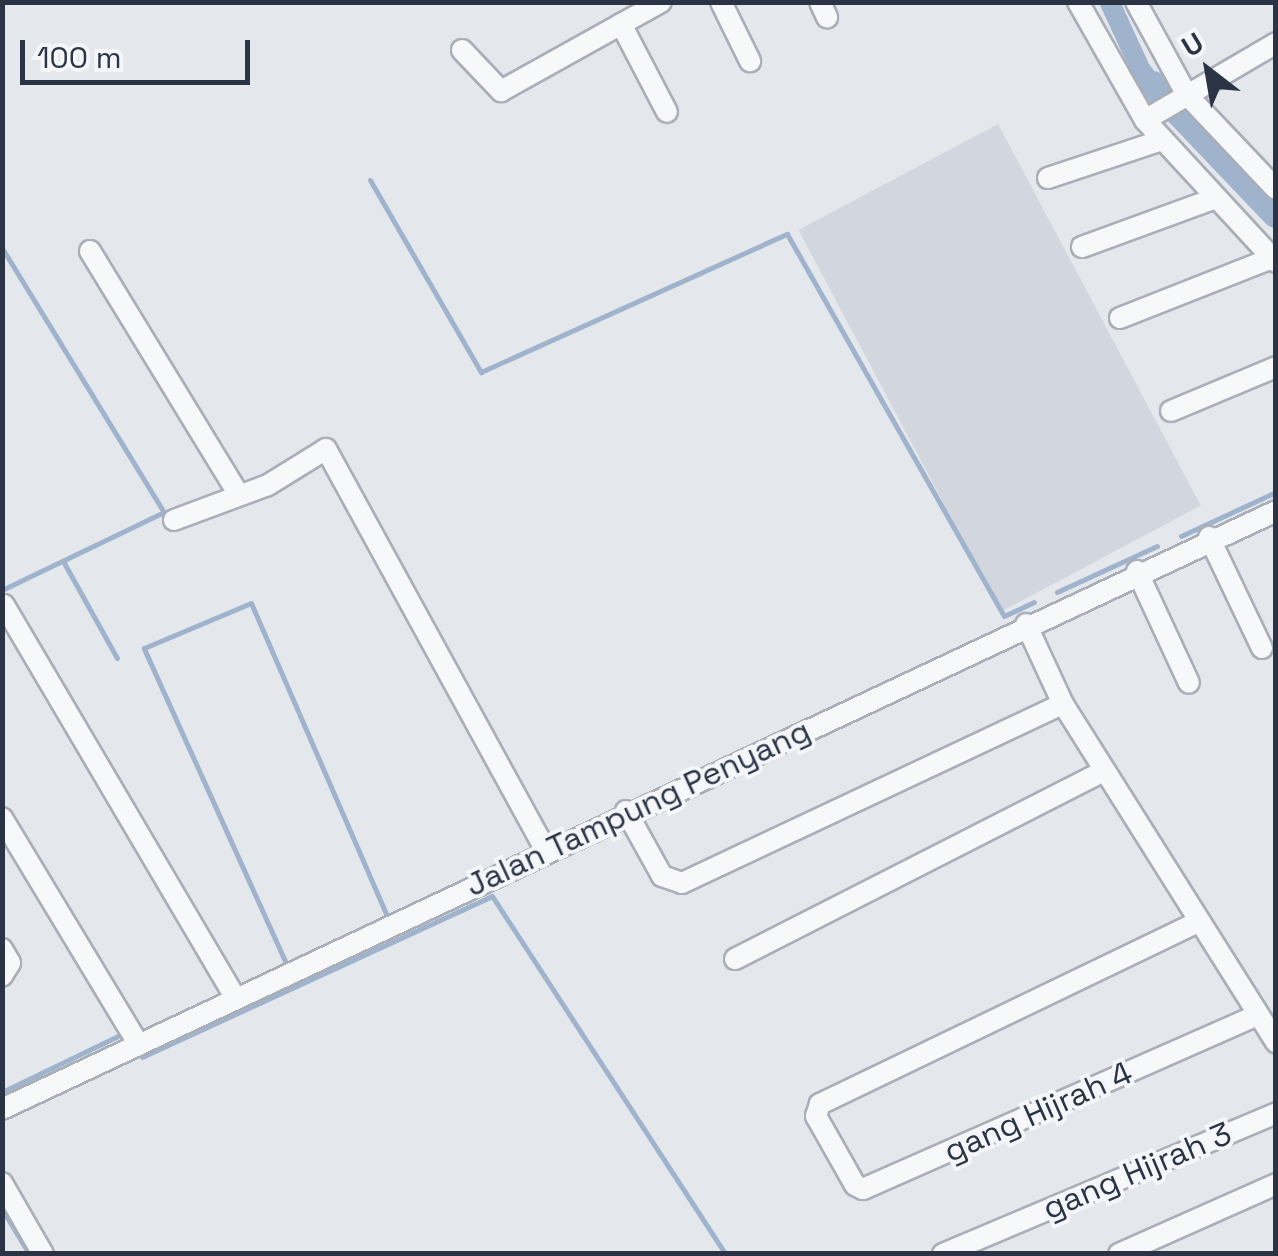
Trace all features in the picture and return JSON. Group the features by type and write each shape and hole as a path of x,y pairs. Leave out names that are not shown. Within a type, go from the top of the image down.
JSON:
{"street":[{"path":"462,50 502,91 661,2"},
{"path":"722,2 750,61"},
{"path":"1078,2 1166,107 1276,190"},
{"path":"1120,318 1274,260 1162,140 1166,107 1136,2"},
{"path":"621,24 667,112"},
{"path":"1166,107 1276,43"},
{"path":"1048,178 1162,140"},
{"path":"1082,247 1216,198"},
{"path":"90,251 238,492"},
{"path":"1172,411 1276,367"},
{"path":"174,520 238,492 268,484 326,450 545,849"},
{"name":"Jalan Tampung Penyang","path":"2,1108 1136,570 1276,511"},
{"path":"1209,537 1262,648"},
{"path":"1136,570 1189,683"},
{"path":"4,604 236,999"},
{"path":"1026,624 1063,704 1102,772 1276,1042"},
{"path":"626,811 662,876 682,883 1063,704"},
{"path":"735,959 1102,772"},
{"path":"2,818 139,1045"},
{"name":"gang Hijrah 4","path":"1198,922 820,1104 816,1116 835,1151 863,1189 1257,1015"},
{"path":"2,948 10,963 2,976"},
{"name":"gang Hijrah 3","path":"943,1254 1276,1113"},
{"path":"2,1183 44,1254"},
{"path":"1119,1254 1276,1184"}],"shaded area":[{"path":"998,124 1201,505 1001,612 798,230"}],"water":[{"path":"1099,3 1121,3 1149,64 1182,108 1166,121 1135,81"}],"waterway":[{"path":"1153,85 1276,214"},
{"path":"370,180 481,372 787,234 1004,616 1034,602"},
{"path":"2,248 164,512 2,590"},
{"path":"1181,536 1276,492"},
{"path":"1057,592 1157,546"},
{"path":"63,561 117,658"},
{"path":"285,961 144,648 251,603 386,914"},
{"path":"142,1057 492,896 725,1254"},
{"path":"2,1092 126,1032"},
{"path":"2,1209 29,1254"}]}
